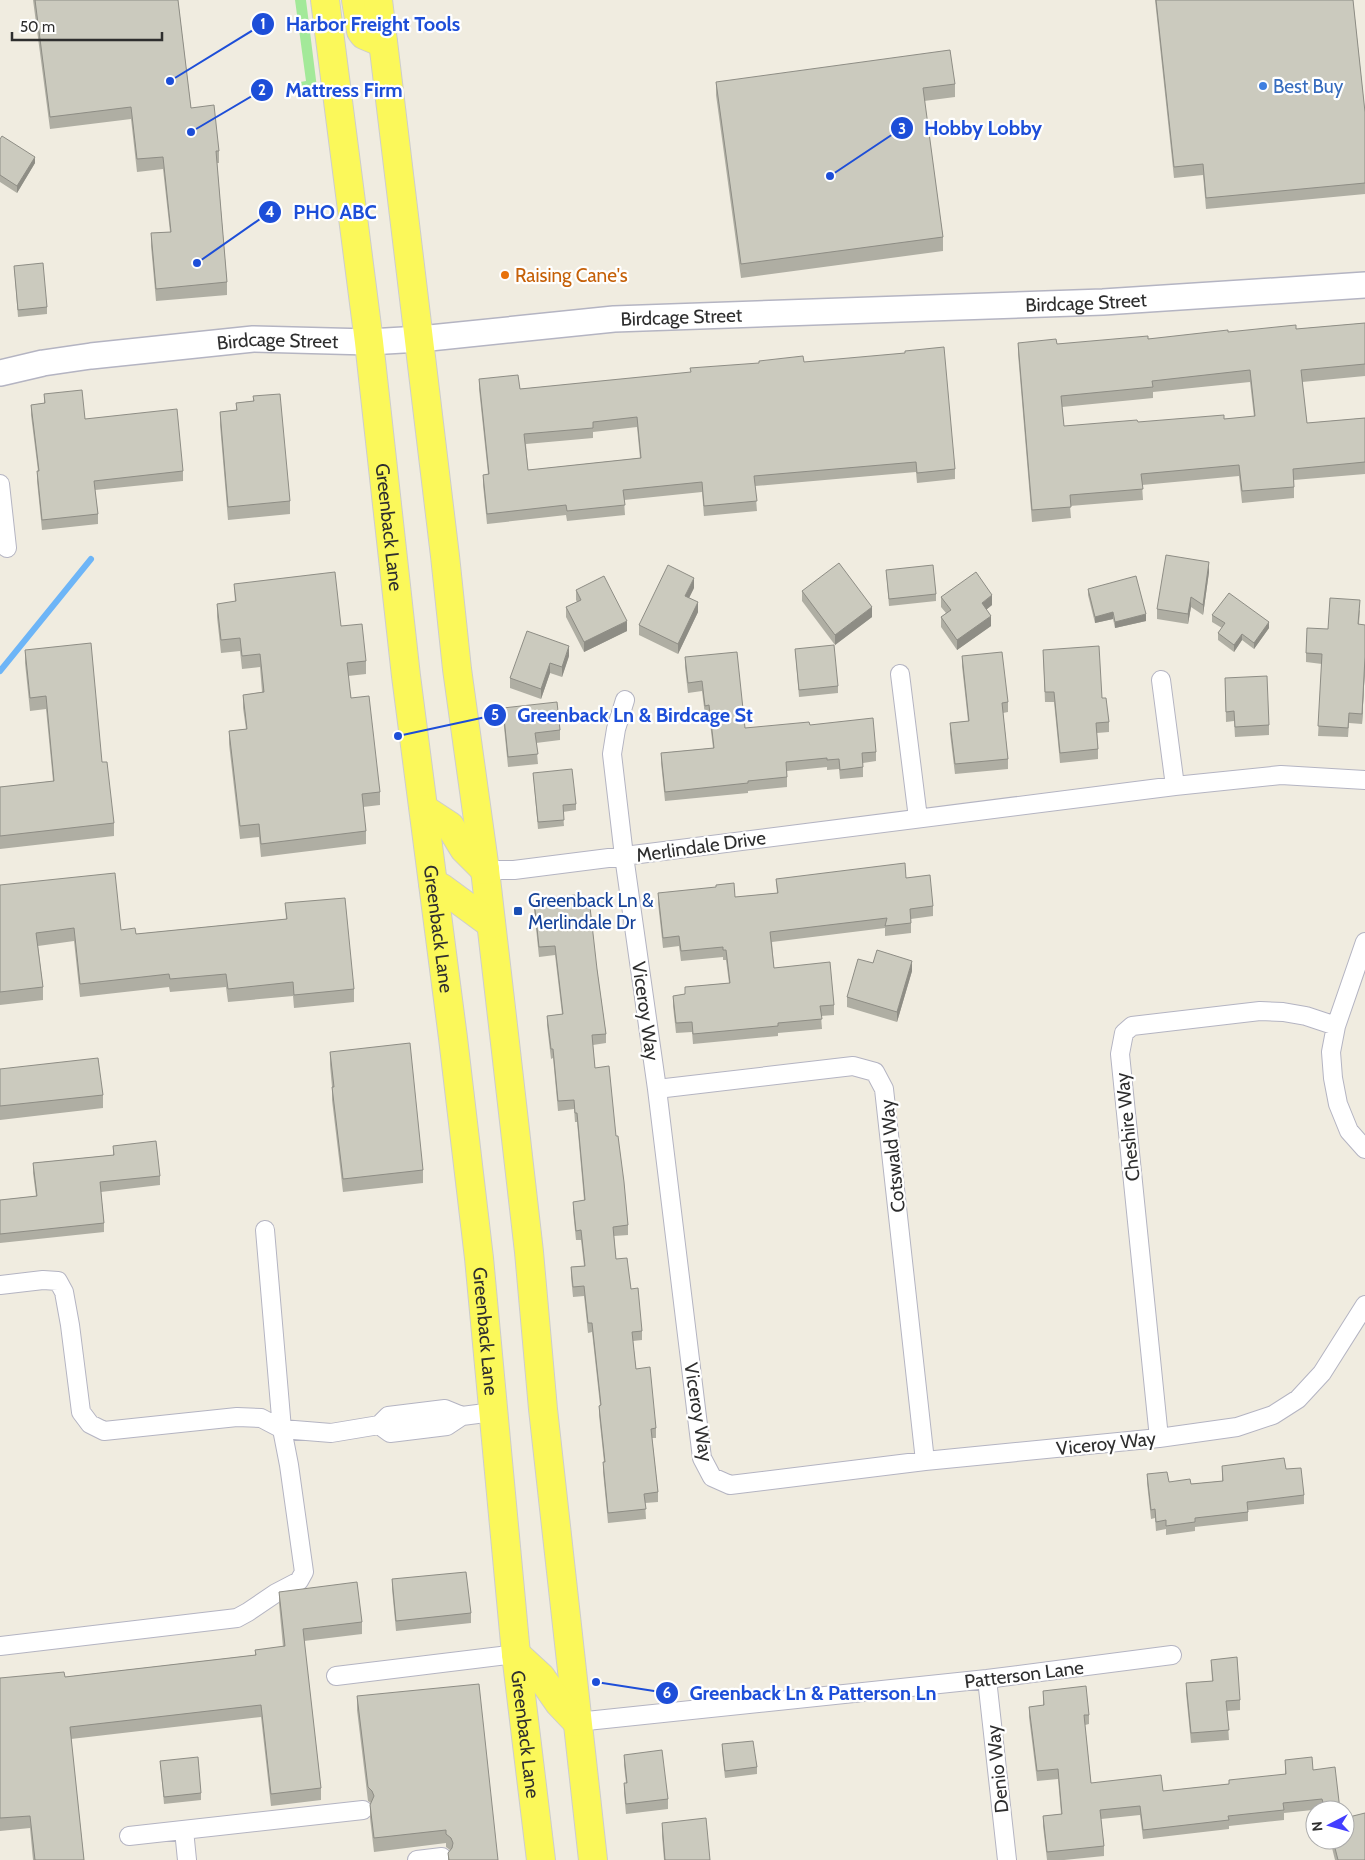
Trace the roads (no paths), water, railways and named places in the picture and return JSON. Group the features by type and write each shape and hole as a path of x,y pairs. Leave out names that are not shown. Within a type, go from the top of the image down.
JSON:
{"main road":[{"name":"Greenback Lane","path":"325,0 369,342 406,676 453,1038 479,1258 516,1654 541,1860"},
{"path":"356,0 359,24 364,36 383,43"},
{"path":"378,0 449,584 457,669 485,870 529,1252 543,1408 593,1860"},
{"path":"424,809 450,826 464,849 485,870"},
{"path":"433,883 491,924"},
{"path":"516,1654 541,1677 559,1703 578,1722"}],"street":[{"name":"Birdcage Street","path":"0,373 91,356 253,339 369,342 420,339 614,320 1103,302 1365,285"},
{"path":"0,484 7,548"},
{"path":"900,674 918,818"},
{"path":"1161,680 1175,786"},
{"name":"Viceroy Way","path":"625,700 616,729 612,754 702,1458 712,1477 730,1485 925,1461 1159,1438 1237,1427 1273,1415 1298,1399 1322,1372 1365,1305"},
{"name":"Merlindale Drive","path":"485,870 514,870 1175,786 1281,775 1365,780"},
{"path":"1365,942 1336,1026 1332,1052 1332,1078 1338,1104 1349,1131 1365,1149"},
{"name":"Cheshire Way","path":"1159,1438 1120,1054 1124,1033 1132,1026 1260,1011 1306,1016 1336,1026"},
{"name":"Cotswald Way","path":"656,1090 853,1066 875,1072 884,1089 925,1461"},
{"path":"0,1646 237,1618 299,1581 304,1572 303,1554 282,1429 265,1230"},
{"path":"0,1285 42,1280 58,1281 64,1292 70,1325 81,1412 90,1424 104,1431 237,1417 261,1418 282,1429 331,1433 379,1425 390,1433 447,1426 462,1416 493,1412"},
{"path":"336,1676 516,1654"},
{"name":"Patterson Lane","path":"578,1722 988,1679 1172,1655"},
{"name":"Denio Way","path":"988,1679 1008,1860"},
{"path":"129,1836 363,1810"},
{"path":"184,1830 187,1860"},
{"path":"417,1860 442,1857"}],"waterway":[{"path":"0,671 91,559"}],"place":[{"name":"Harbor Freight Tools","path":"170,81"},
{"name":"Best Buy","path":"1263,86"},
{"name":"Mattress Firm","path":"191,132"},
{"name":"Hobby Lobby","path":"830,176"},
{"name":"PHO ABC","path":"197,263"},
{"name":"Raising Cane's","path":"505,275"},
{"name":"Greenback Ln & Birdcage St","path":"398,736"},
{"name":"Greenback Ln & Merlindale Dr","path":"518,911"},
{"name":"Greenback Ln & Patterson Ln","path":"596,1682"}]}
